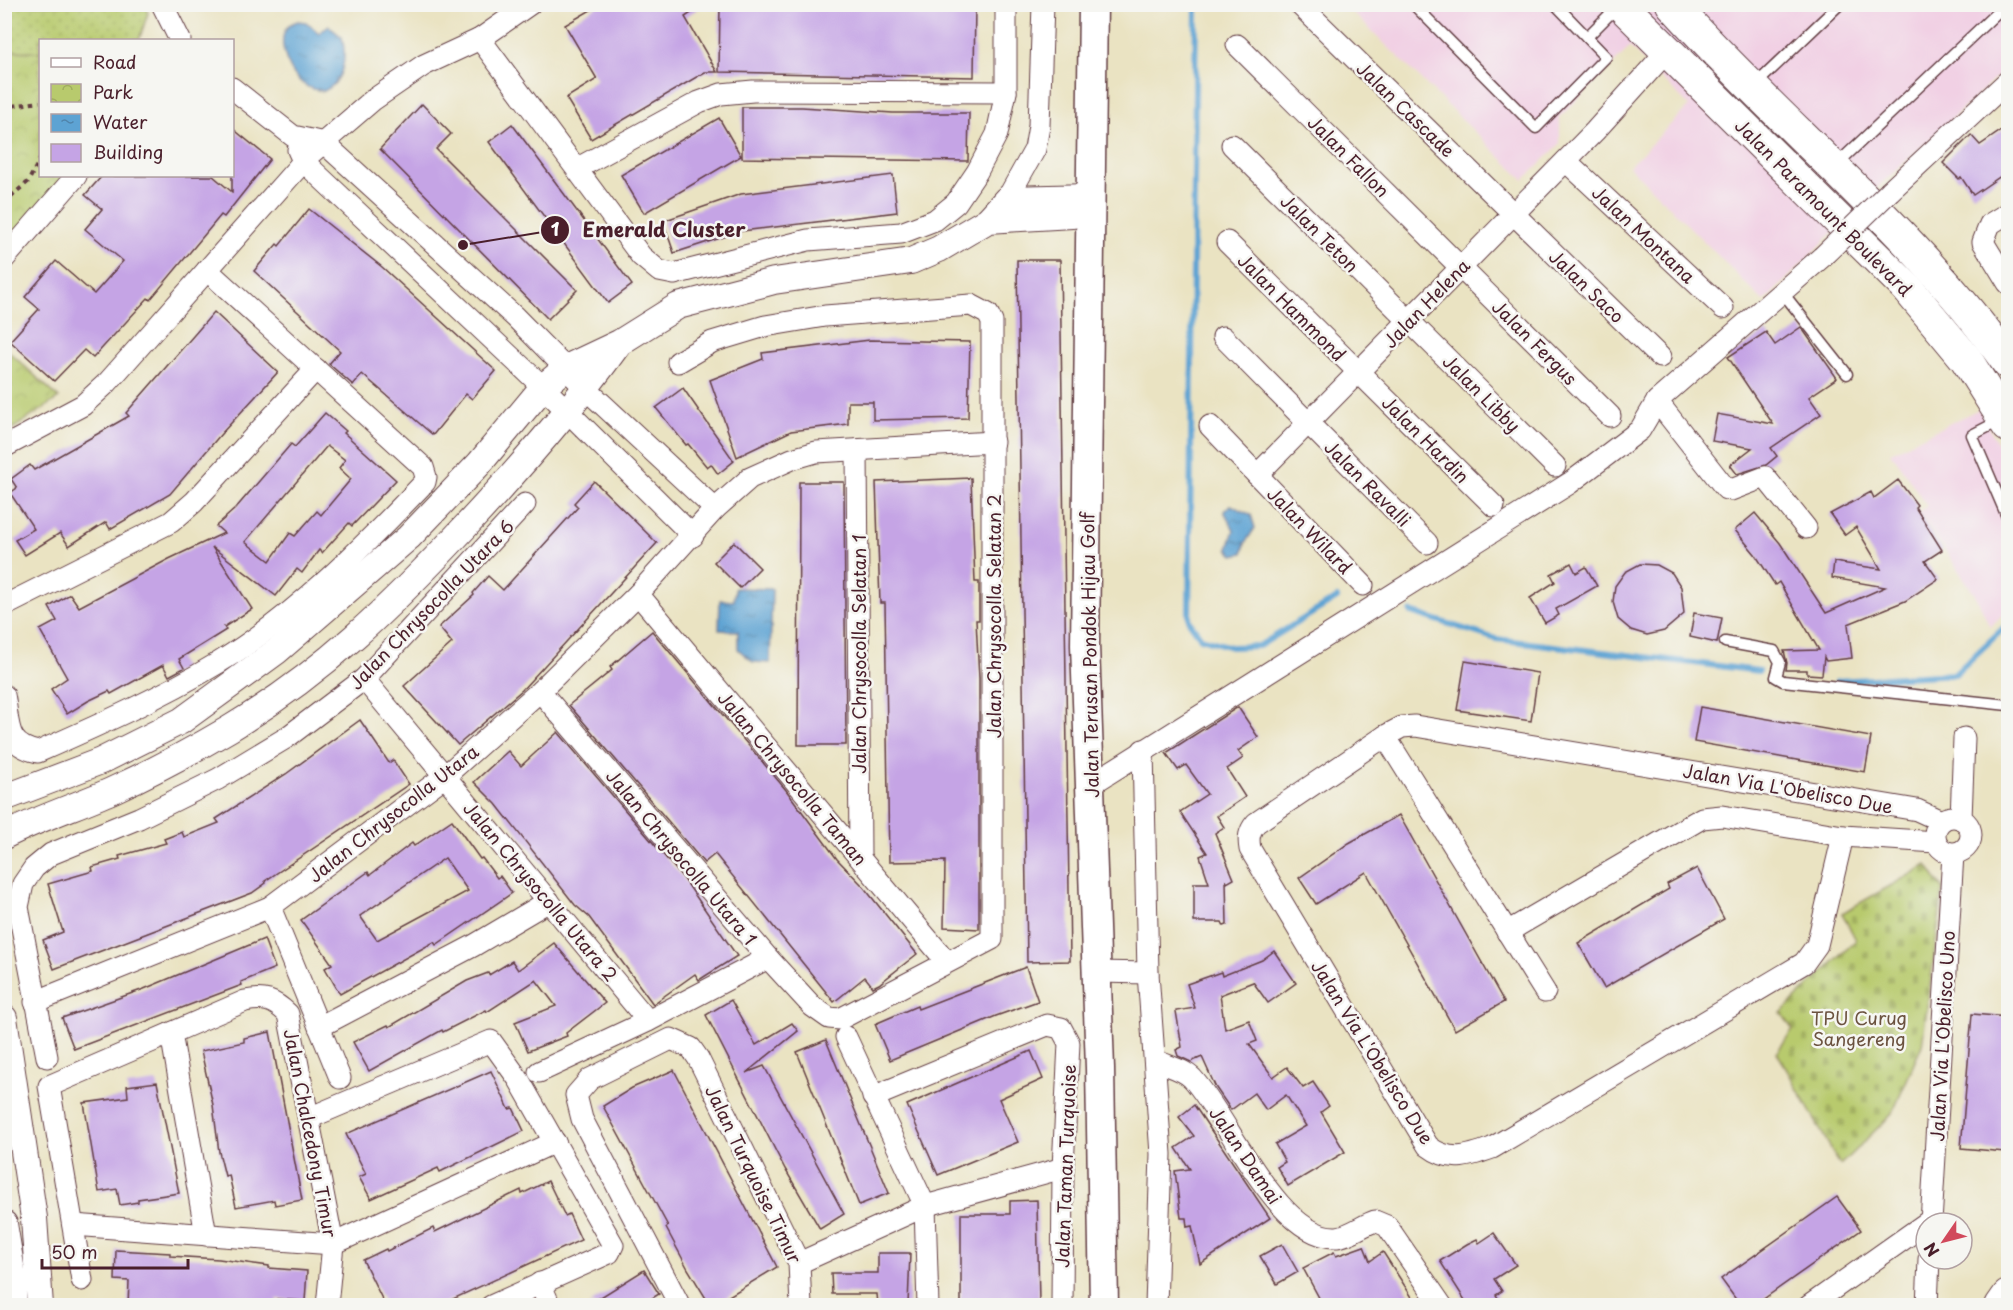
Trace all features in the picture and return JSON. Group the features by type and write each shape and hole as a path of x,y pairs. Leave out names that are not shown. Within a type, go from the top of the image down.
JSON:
{"main road":[{"name":"Jalan Terusan Pondok Hijau Golf","path":"1093,4 1085,645 1097,972 1104,1305"},
{"name":"Jalan Paramount Boulevard","path":"1620,4 1907,288 1966,359 2006,422"},
{"name":"Jalan Paramount Boulevard","path":"1676,6 1753,87 1917,251 1978,320 2008,363"},
{"path":"2001,1305 2008,1296"}],"street":[{"path":"162,4 180,39"},
{"path":"4,447 83,405 108,382 303,161 373,100 424,66 480,39 530,4"},
{"path":"480,39 578,168 641,256 659,271 674,274 808,240 901,233 935,220 956,203 977,172 997,134 1006,92 1006,4"},
{"path":"4,798 101,761 181,721 277,651 328,609 430,516 479,464 543,387 566,368 619,344 678,306 774,281 911,261 939,249 988,220 1007,199 1035,149 1039,126 1043,4"},
{"name":"Jalan Cascade","path":"1299,4 1514,214"},
{"name":"Jalan Fallon","path":"1237,45 1461,268"},
{"name":"Jalan Helena","path":"1257,475 1566,161 1668,50"},
{"path":"1090,785 1570,483 1640,430 1658,401 1783,293 2008,81"},
{"path":"234,90 293,136 324,143 515,317 586,389 715,509"},
{"path":"578,168 699,102 721,94 753,91 1006,92"},
{"path":"293,136 303,161 543,387 693,536"},
{"name":"Jalan Teton","path":"1232,145 1409,321"},
{"name":"Jalan Montana","path":"1566,161 1723,308"},
{"path":"4,260 75,177"},
{"path":"1007,199 1090,205"},
{"path":"988,220 1090,205"},
{"path":"2008,213 1990,224 1983,242 2008,283"},
{"name":"Jalan Saco","path":"1514,214 1660,357"},
{"name":"Jalan Hammond","path":"1227,242 1358,372"},
{"name":"Jalan Fergus","path":"1461,268 1610,416"},
{"path":"4,695 15,743 21,749 38,752 146,704 221,662 303,601 359,552 425,482 423,467 207,270"},
{"name":"Jalan Chrysocolla Selatan 2","path":"678,362 712,342 765,326 825,316 971,304 988,314 992,322 992,939 947,962"},
{"name":"Jalan Libby","path":"1409,321 1555,466"},
{"name":"Jalan Ravalli","path":"1223,337 1427,543"},
{"path":"4,836 113,790 195,748 298,685 353,641 399,597 503,488 586,389 619,344"},
{"path":"4,606 171,522 194,502 316,369"},
{"name":"Jalan Hardin","path":"1358,372 1494,506"},
{"path":"1658,401 1726,489 1731,490 1765,477 1806,528"},
{"name":"Jalan Wilard","path":"1210,426 1363,585"},
{"name":"Jalan Chrysocolla Utara","path":"35,1002 270,908 445,776 540,691 638,594 693,536 715,509 750,478 792,459 816,452 993,442"},
{"name":"Jalan Chrysocolla Selatan 1","path":"857,450 860,857"},
{"name":"Jalan Chrysocolla Utara 6","path":"47,1057 18,907 23,884 34,868 51,854 139,818 218,779 286,738 364,679 525,504"},
{"name":"Jalan Chrysocolla Taman","path":"638,594 947,962"},
{"name":"Jalan Chrysocolla Utara 2","path":"364,679 648,1021"},
{"name":"Jalan Chrysocolla Utara 1","path":"540,691 768,958 813,1006 829,1018 840,1019 947,962"},
{"name":"Jalan Via L'Obelisco Due","path":"1843,836 1817,945 1804,963 1492,1148 1466,1156 1440,1155 1428,1146 1250,849 1248,840 1251,830 1257,823 1385,736 1402,727 1428,726 1917,810 1951,820"},
{"path":"1385,736 1545,992"},
{"name":"Jalan Via L'Obelisco Uno","path":"1931,1211 1944,848 1935,831 1951,820 1964,738"},
{"path":"1143,750 1148,973 1161,1154 1156,1305"},
{"name":"Jalan Via L'Obelisco Due","path":"1507,932 1702,818 1722,816 1843,836 1944,848"},
{"name":"Jalan Via L'Obelisco Uno","path":"1944,848 1964,850 1970,840 1969,828 1951,820"},
{"path":"319,1027 473,946 549,901"},
{"path":"270,908 340,1078"},
{"path":"539,1072 648,1021 768,958"},
{"path":"1097,972 1148,973"},
{"name":"Jalan Chalcedony Timur","path":"171,1033 245,1001 260,998 276,1002 288,1014 333,1245 327,1305"},
{"path":"4,1018 34,1218 40,1305"},
{"name":"Jalan Taman Turquoise","path":"873,1097 1047,1026 1061,1028 1069,1043 1063,1168 1062,1305"},
{"path":"82,1280 49,1086 171,1033 206,1235"},
{"path":"846,1037 925,1206 928,1305"},
{"name":"Jalan Turquoise Timur","path":"680,1305 582,1119 576,1095 590,1079 671,1040 691,1048 698,1058 799,1263 801,1305"},
{"path":"309,1118 491,1041 519,1080 613,1245 609,1252 490,1305"},
{"name":"Jalan Damai","path":"1155,1060 1192,1077 1221,1116 1277,1203 1298,1224 1324,1236 1339,1237 1375,1221 1387,1226 1442,1305"},
{"path":"73,1225 333,1245 555,1142"},
{"path":"799,1263 925,1206 1063,1168"},
{"path":"4,1224 14,1278 13,1305"},
{"name":"Jalan Via L'Obelisco Uno","path":"1812,1304 1914,1233"},
{"path":"1927,1305 1928,1271"},
{"path":"540,1283 550,1305"}],"lane":[{"path":"1413,4 1536,128 1606,57 1555,4"},
{"path":"1587,37 1620,4"},
{"path":"1753,87 1840,4"},
{"path":"1833,168 2007,4"},
{"path":"1783,293 1847,374"},
{"path":"2006,422 1972,435 2008,519"},
{"path":"1725,642 1774,651 1780,662 1776,677 1783,681 2008,705"}],"path":[{"path":"4,107 39,102"},
{"path":"4,202 28,182 39,161"}],"shaded area":[{"path":"1345,5 2008,5 2008,67 1880,185 1764,302 1629,166 1689,106 1630,47 1560,117 1560,144 1524,180"},
{"path":"1979,409 2008,464 2008,609 1990,627 1976,596 1919,512 1927,506 1891,452"}],"green space":[{"path":"5,5 145,5 148,13 139,39 39,39 39,52 5,51"},
{"path":"4,51 39,52 39,177 76,177 4,261"},
{"path":"4,347 59,398 5,434 4,434"},
{"name":"TPU Curug Sangereng","path":"1927,865 1943,889 1922,1045 1892,1114 1840,1165 1777,1052 1793,1029 1781,1013 1856,940 1842,913"}],"water":[{"path":"298,21 306,22 319,33 328,26 342,37 344,61 340,75 331,87 324,91 315,90 302,83 286,60 283,40 285,32 289,25"},
{"path":"1231,505 1251,515 1255,528 1245,543 1243,553 1234,555 1228,549 1234,530 1224,511"},
{"path":"735,588 772,589 770,663 753,662 738,649 738,631 719,630 720,600 734,601"}],"building":[{"path":"601,4 705,4 685,17 717,72 705,72 591,139 566,98 597,79 565,25"},
{"path":"720,4 975,4 974,77 719,72"},
{"path":"422,104 451,134 436,149 577,290 548,319 380,149"},
{"path":"742,107 802,107 893,113 969,113 968,161 742,158"},
{"path":"719,118 741,156 644,213 621,175"},
{"path":"512,124 632,285 608,303 489,142"},
{"path":"2008,126 2008,171 1973,195 1961,177 1959,179 1943,163 1971,135 1980,145"},
{"path":"234,130 270,159 224,217 221,215 150,300 148,298 93,358 84,350 54,381 10,341 39,309 25,297 56,261 94,294 123,261 85,229 102,209 85,195 101,177 214,177 232,192"},
{"path":"893,175 897,212 742,231 674,253 663,221 741,194"},
{"path":"309,209 382,267 496,371 472,399 466,394 433,435 362,374 353,385 329,364 340,351 254,271 277,244 279,246"},
{"path":"1017,260 1060,260 1070,961 1027,962"},
{"path":"214,312 278,372 170,494 110,529 106,522 69,546 60,533 25,555 15,540 34,529 10,493 17,488 11,479 30,465 34,470 129,416 126,413"},
{"path":"1801,327 1837,378 1809,397 1821,414 1771,448 1777,456 1766,465 1737,474 1730,465 1752,448 1712,441 1717,414 1773,424 1728,357 1766,332 1775,345"},
{"path":"870,340 970,342 968,418 873,420 873,402 848,402 848,424 791,431 737,457 710,380 763,359 762,353"},
{"path":"683,388 734,461 718,474 711,464 707,467 688,444 686,445 656,408"},
{"path":"325,413 396,480 352,526 349,523 322,553 319,550 302,573 297,569 276,596 212,547 252,609 224,627 226,630 179,659 184,668 169,676 163,665 111,694 109,691 67,714 51,689 67,678 40,630 57,621 49,607 70,594 79,607 169,559 224,533 216,526 235,509 291,444 295,447","holes":["327,446 345,460 339,468 351,479 321,515 317,511 295,536 290,533 270,561 245,542"]},
{"path":"971,478 975,582 979,582 979,620 976,620 979,678 979,929 944,927 945,861 889,862 885,603 880,603 876,482"},
{"path":"1898,480 1917,505 1915,507 1942,550 1925,561 1938,579 1905,601 1848,624 1852,658 1826,661 1824,657 1822,675 1807,674 1807,670 1786,670 1784,651 1819,650 1779,582 1775,585 1755,554 1735,530 1755,513 1780,543 1826,613 1885,587 1832,578 1834,562 1881,569 1856,527 1845,535 1830,514 1871,492 1874,498"},
{"path":"594,481 657,543 522,690 458,745 404,686 452,643 439,627 474,595 473,593 488,576 503,590 578,507 574,503"},
{"path":"799,482 844,482 846,745 798,745"},
{"path":"734,542 760,568 740,588 714,562"},
{"path":"1571,563 1576,573 1586,567 1597,586 1556,609 1559,615 1545,623 1530,598 1555,582 1551,574"},
{"path":"1640,564 1657,565 1672,573 1681,587 1684,614 1664,631 1647,635 1631,630 1618,619 1613,602 1615,586 1625,572"},
{"path":"1694,613 1722,618 1717,643 1690,637"},
{"path":"652,631 786,790 837,859 862,885 917,954 879,984 873,987 865,977 834,1002 715,854 704,863 569,705 612,670 610,667"},
{"path":"1465,661 1538,673 1531,721 1457,710"},
{"path":"1238,707 1258,737 1238,751 1243,758 1227,769 1245,797 1217,816 1224,827 1215,833 1234,879 1227,883 1226,880 1227,925 1224,926 1222,922 1194,922 1194,883 1209,883 1200,856 1207,853 1180,812 1207,794 1186,765 1178,770 1166,753"},
{"path":"1700,707 1871,737 1865,772 1694,742"},
{"path":"360,720 389,763 393,760 409,784 265,881 266,883 252,893 54,969 43,940 63,932 48,884 93,871 92,867 120,859 119,856 166,843 164,839 182,832 184,837 219,823 216,819 286,774"},
{"path":"558,732 684,879 737,956 699,980 695,974 653,1004 589,917 575,905 496,804 474,782 508,751 521,766"},
{"path":"1399,815 1504,1002 1455,1030 1366,872 1316,904 1299,878 1349,843"},
{"path":"452,820 480,859 482,858 497,878 500,876 512,893 436,945 434,942 340,994 325,968 332,964 301,920 368,872 370,875 412,843 414,846","holes":["445,858 468,891 377,940 360,916"]},
{"path":"1697,868 1724,919 1604,988 1578,943 1669,889 1667,884"},
{"path":"264,939 275,968 241,982 242,985 74,1049 62,1018 144,989"},
{"path":"554,943 605,1003 566,1033 567,1036 528,1051 515,1022 556,1006 536,980 487,1012 486,1010 443,1032 442,1030 369,1071 353,1042 388,1025 389,1027 467,981 488,973 489,975 512,961 518,970"},
{"path":"1274,951 1296,983 1268,1003 1253,982 1220,995 1225,1029 1249,1020 1257,1041 1249,1044 1273,1077 1287,1067 1303,1088 1313,1082 1329,1106 1321,1112 1345,1152 1288,1186 1277,1167 1285,1162 1275,1144 1306,1126 1286,1095 1266,1110 1254,1093 1231,1110 1216,1088 1202,1057 1191,1062 1178,1056 1176,1050 1182,1047 1176,1011 1195,1008 1187,984 1221,972 1222,976 1262,960"},
{"path":"1026,967 1038,1001 890,1060 875,1024 917,1006 918,1009"},
{"path":"731,1000 756,1045 792,1023 798,1031 746,1073 764,1066 844,1214 820,1229 785,1169 706,1015"},
{"path":"1972,1014 2008,1017 2008,1104 2005,1152 1961,1148"},
{"path":"270,1032 302,1200 275,1205 274,1200 236,1207 229,1175 225,1176 219,1152 213,1105 201,1051 244,1042 244,1038"},
{"path":"826,1040 889,1193 859,1205 797,1052"},
{"path":"1031,1051 1043,1079 999,1099 1018,1142 938,1175 907,1105"},
{"path":"674,1070 777,1267 714,1305 710,1305 688,1269 666,1228 668,1226 603,1106 632,1088"},
{"path":"491,1071 509,1109 513,1108 524,1131 440,1172 438,1168 371,1199 359,1177 366,1174 346,1134"},
{"path":"157,1082 179,1193 138,1199 138,1202 120,1205 117,1189 99,1192 84,1103 128,1097 127,1086"},
{"path":"1194,1105 1270,1218 1200,1264 1192,1226 1187,1227 1186,1218 1181,1218 1175,1171 1190,1169 1176,1148 1194,1136 1179,1117"},
{"path":"548,1181 565,1216 569,1214 581,1240 440,1305 385,1305 363,1260 433,1228 435,1232 521,1190 522,1194"},
{"path":"1837,1197 1861,1230 1755,1305 1740,1305 1721,1279"},
{"path":"1037,1200 1039,1304 961,1305 961,1214 1010,1214 1010,1201"},
{"path":"1494,1233 1516,1265 1494,1279 1502,1291 1496,1295 1503,1305 1468,1305 1440,1261 1467,1244 1477,1239 1479,1243"},
{"path":"1282,1244 1298,1272 1277,1284 1260,1256"},
{"path":"1364,1246 1370,1261 1383,1252 1417,1305 1323,1305 1303,1268 1334,1252 1336,1256"},
{"path":"116,1250 170,1253 170,1256 219,1259 269,1266 269,1268 307,1271 305,1301 277,1299 277,1305 128,1305 129,1281 115,1280"},
{"path":"878,1253 910,1253 908,1305 878,1305 877,1294 832,1294 831,1273 878,1273"},
{"path":"644,1270 659,1294 641,1305 588,1305"}],"waterway":[{"path":"1196,4 1189,621 1201,638 1231,647 1259,646 1337,598"},
{"path":"1411,612 1496,639 1759,671"},
{"path":"1837,681 1955,674 2008,624"}],"place":[{"name":"Emerald Cluster","path":"463,245"}]}
